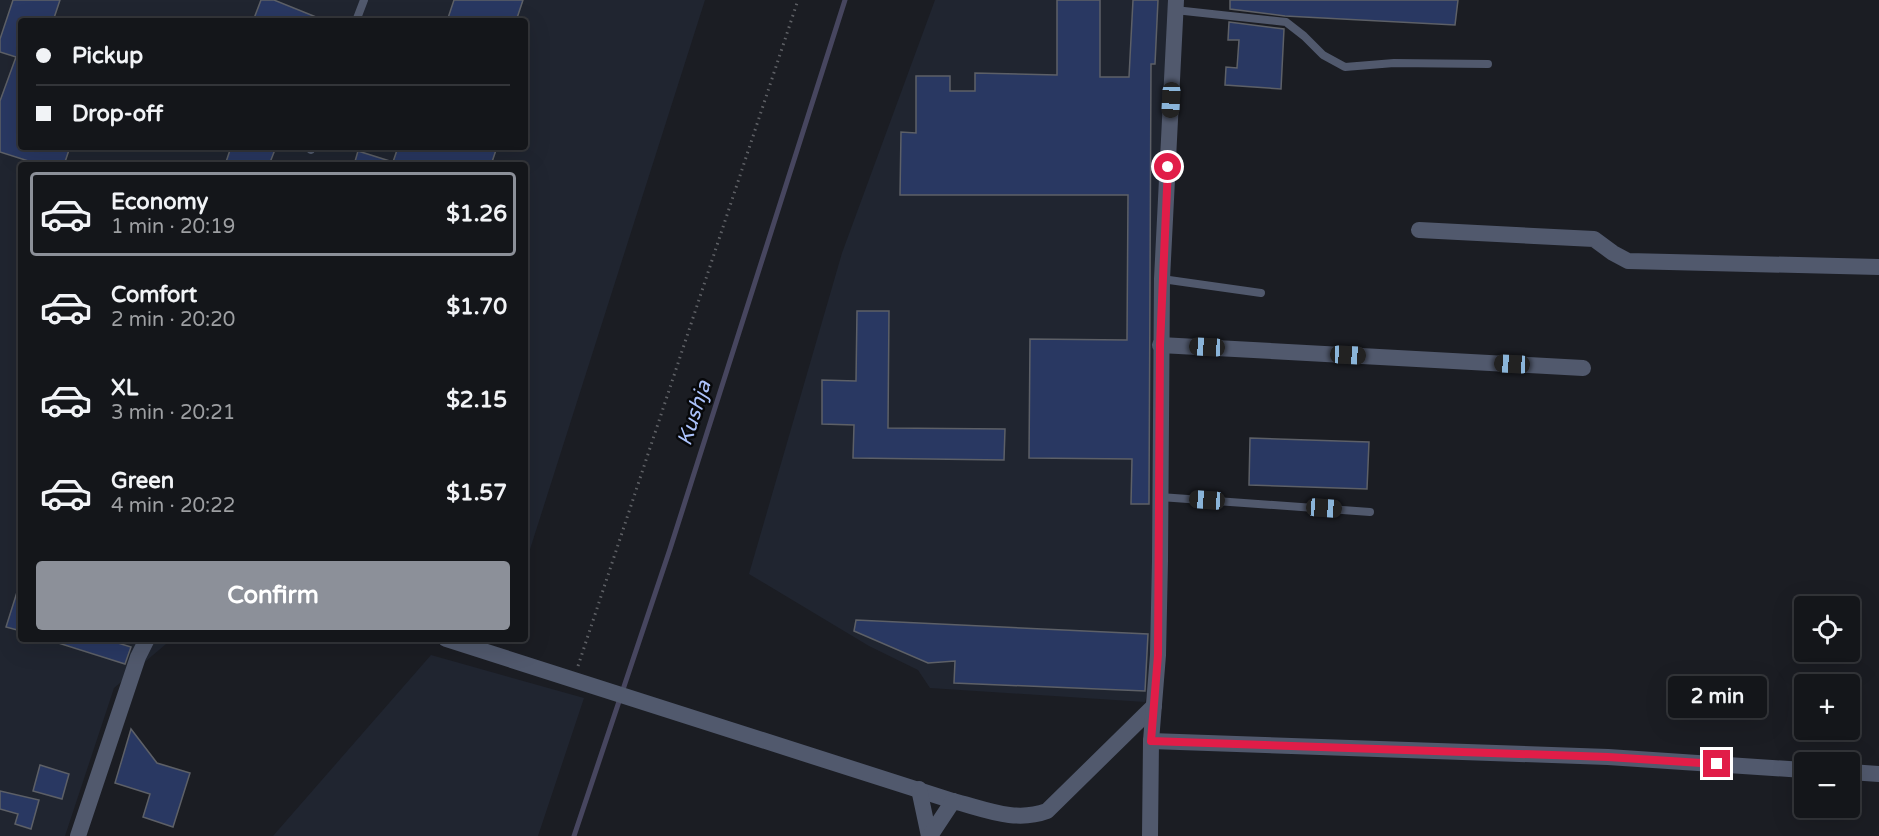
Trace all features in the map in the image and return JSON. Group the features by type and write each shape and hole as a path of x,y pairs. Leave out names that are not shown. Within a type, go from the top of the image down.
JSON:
{"street":[{"path":"1150,836 1151,741 1158,655 1162,279 1176,5"},
{"path":"1419,230 1594,239 1628,261 1879,267"},
{"path":"1160,345 1583,368"},
{"path":"78,836 138,657 146,642"},
{"path":"455,642 953,801 1012,816 1033,816 1047,811 1154,706"},
{"path":"1151,741 1608,757 1794,769"},
{"path":"1860,773 1879,774"},
{"path":"919,789 929,836"},
{"path":"929,836 953,801"}],"lane":[{"path":"357,18 364,0"},
{"path":"1176,5 1286,22 1305,36 1323,56 1345,67 1394,63 1488,64"},
{"path":"1162,279 1261,293"},
{"path":"1160,496 1371,512"}],"path":[{"path":"582,682 798,0"}],"shaded area":[{"path":"0,0 705,0 528,556 528,162 18,162 18,642 168,642 114,688 65,836 0,836"},
{"path":"935,0 1173,0 1154,668 1145,702 930,688 918,670 869,646 749,574 842,253"},
{"path":"431,655 584,698 538,836 273,836"}],"building":[{"path":"13,0 60,0 54,18 18,18 18,150 69,150 65,162 32,162 0,152 0,101 16,57 0,52 0,39"},
{"path":"261,0 274,0 319,18 254,18"},
{"path":"454,0 523,0 517,18 448,18"},
{"path":"1057,0 1100,0 1100,77 1129,77 1133,0 1158,0 1155,64 1151,64 1149,504 1131,504 1132,459 1029,458 1030,339 1127,340 1128,195 900,195 901,132 916,133 916,76 950,76 950,91 975,91 975,73 1057,75"},
{"path":"1230,0 1458,0 1455,25 1285,16 1230,9"},
{"path":"1229,22 1284,29 1281,89 1225,85 1226,67 1237,68 1239,40 1228,40"},
{"path":"230,150 275,150 270,162 226,162"},
{"path":"397,150 496,150 492,162 393,162"},
{"path":"358,151 393,162 355,162"},
{"path":"857,311 889,311 888,428 1005,429 1004,460 853,458 854,425 822,424 822,380 856,381"},
{"path":"1250,438 1369,442 1367,489 1249,485"},
{"path":"18,589 18,630 6,627"},
{"path":"856,620 1148,634 1145,691 954,683 955,661 928,663 854,631"},
{"path":"55,642 115,642 131,647 125,664"},
{"path":"131,729 157,763 190,773 173,827 143,817 150,794 115,783"},
{"path":"40,765 69,774 62,799 33,791"},
{"path":"0,791 39,800 31,829 15,824 18,814 0,809"}],"waterway":[{"name":"Kushja","path":"574,836 670,549 845,0"}],"route":[{"path":"1168,167 1160,345 1158,655 1151,741 1608,757 1717,764"}]}
